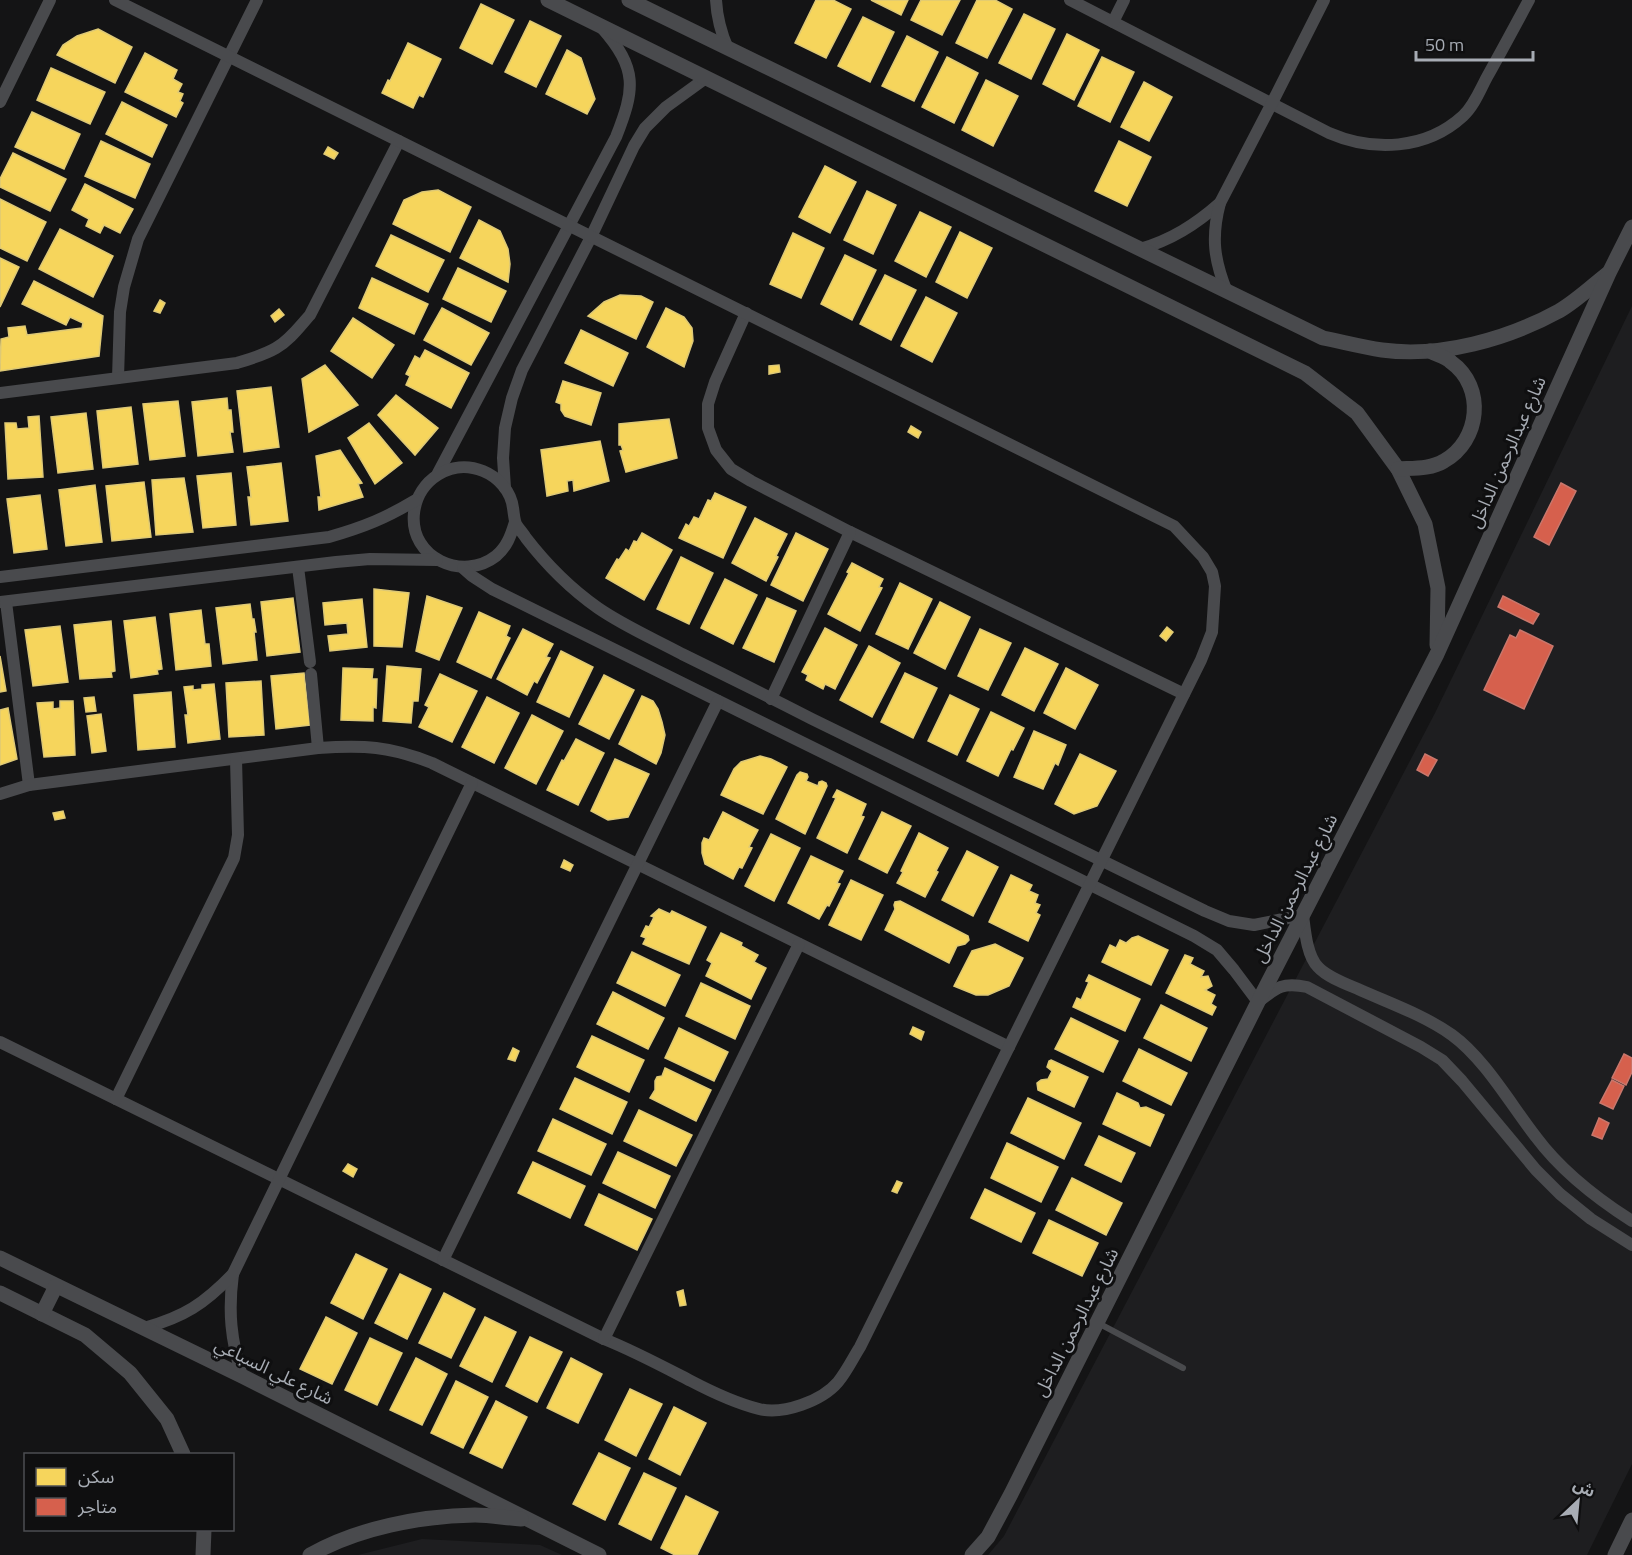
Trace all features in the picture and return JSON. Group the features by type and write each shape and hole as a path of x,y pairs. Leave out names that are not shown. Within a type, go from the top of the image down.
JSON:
{"street":[{"path":"0,102 50,0"},
{"path":"0,1042 720,1396 760,1410 802,1405 820,1397 838,1382 860,1347 1090,885 1212,632 1215,586 1212,572 1203,557 1174,526 115,0"},
{"path":"118,378 120,312 129,263 148,216 256,0"},
{"path":"548,0 1305,373 1357,413 1398,469 1425,524 1438,588 1437,654"},
{"path":"629,0 1323,339 1384,350 1445,350 1505,336 1561,310 1609,273"},
{"path":"716,0 721,31 728,49"},
{"path":"1070,0 1341,138 1386,146 1419,141 1436,134 1464,116 1529,0"},
{"path":"1113,21 1124,0"},
{"path":"1227,292 1215,257 1215,221 1220,203 1324,0"},
{"path":"438,473 455,467 474,467 492,474 505,488 513,504 515,522 509,540 498,555 482,564 464,568 450,566 438,560 424,549 416,534 413,517 416,500 425,485 438,473 616,137 628,108 630,87 625,60 612,39 599,25"},
{"path":"505,488 503,458 505,438 512,398 522,370 645,128 666,107 706,78"},
{"path":"0,393 237,363 277,348 310,315 399,141"},
{"path":"1140,249 1175,236 1191,227 1220,203"},
{"name":"شارع عبدالرحمن الداخل","path":"972,1555 988,1537 1258,1002 1437,654 1609,273 1632,228"},
{"path":"746,314 715,382 708,404 708,428 716,450 731,469 751,482 850,532 1184,694"},
{"path":"1398,469 1421,468 1443,462 1462,447 1473,426 1475,402 1467,380 1452,362 1430,351"},
{"path":"0,577 329,537 389,516 416,500"},
{"path":"515,522 539,554 567,583 598,608 632,628 771,699 1229,921 1254,925 1303,915 1306,942 1318,967 1340,982 1419,1017 1452,1035 1473,1054 1538,1140 1561,1166 1600,1200 1632,1221"},
{"path":"771,699 850,532"},
{"path":"29,785 3,602 370,559 438,560"},
{"path":"298,567 318,748"},
{"path":"464,568 492,590 1194,936 1217,950 1258,1002 1276,988 1293,984 1307,987 1421,1047 1442,1060 1536,1170 1560,1194 1591,1219 1632,1245"},
{"path":"443,1260 718,701"},
{"path":"0,794 29,785 318,748 380,747 406,753 432,763 1009,1047"},
{"path":"116,1099 234,858 239,824 236,759"},
{"path":"144,1328 170,1321 193,1309 233,1274 472,783"},
{"path":"604,1339 799,944"},
{"name":"شارع علي السباعي","path":"0,1258 530,1520"},
{"path":"233,1274 230,1326 234,1351 242,1376"},
{"path":"42,1314 56,1286"},
{"path":"0,1293 85,1335 130,1372 167,1419 182,1453"},
{"path":"310,1555 370,1530 423,1519 476,1515 530,1520 599,1555"},
{"path":"1615,1555 1632,1520"},
{"path":"203,1555 204,1531"}],"lane":[{"path":"1098,1323 1183,1368"}],"shaded area":[{"path":"1632,306 1632,1464 1587,1555 988,1555 1004,1536 1435,713"},
{"path":"422,1539 540,1545 562,1555 358,1555"}],"building: سكن":[{"path":"816,0 833,0 851,9 826,58 795,43"},
{"path":"871,0 908,0 901,15"},
{"path":"921,0 960,0 942,35 911,20"},
{"path":"977,0 995,0 1012,9 987,58 956,43"},
{"path":"481,4 514,20 492,64 460,48"},
{"path":"1024,14 1055,29 1031,79 999,63"},
{"path":"863,17 894,32 870,82 838,66"},
{"path":"530,21 561,36 536,87 505,72"},
{"path":"98,29 132,47 115,83 57,55 63,45 77,36"},
{"path":"1067,34 1099,50 1074,100 1043,84"},
{"path":"907,36 938,52 914,101 882,86"},
{"path":"408,43 441,59 423,97 419,95 413,108 382,93"},
{"path":"567,50 581,58 595,99 587,114 546,94"},
{"path":"145,53 177,70 173,79 182,84 178,92 183,94 180,101 183,103 176,117 125,92"},
{"path":"947,57 978,73 954,123 922,107"},
{"path":"1102,57 1134,72 1110,122 1078,106"},
{"path":"51,68 105,92 90,124 37,100"},
{"path":"986,80 1018,96 993,146 962,130"},
{"path":"1144,82 1172,97 1149,141 1121,127"},
{"path":"122,102 167,125 152,157 106,134"},
{"path":"32,112 80,134 64,169 15,147"},
{"path":"101,141 150,164 135,198 85,176"},
{"path":"1119,141 1151,157 1127,206 1095,191"},
{"path":"328,147 338,153 334,159 324,154"},
{"path":"13,153 66,179 50,211 0,187 0,179"},
{"path":"825,166 856,182 830,233 799,217"},
{"path":"85,184 133,209 120,233 104,225 100,233 86,226 89,219 72,210"},
{"path":"438,190 471,207 450,252 393,224 404,200 422,192"},
{"path":"867,191 896,205 873,254 844,240"},
{"path":"0,199 46,222 27,261 0,248"},
{"path":"920,212 951,227 926,277 895,261"},
{"path":"479,220 500,231 508,249 510,264 508,282 460,258"},
{"path":"60,229 113,256 93,297 39,269"},
{"path":"960,232 992,248 967,298 936,282"},
{"path":"793,233 824,248 801,298 770,284"},
{"path":"391,235 444,260 428,292 376,266"},
{"path":"845,255 876,270 852,320 821,304"},
{"path":"0,258 19,267 0,307"},
{"path":"458,268 506,291 491,322 443,299"},
{"path":"885,275 916,290 891,340 860,324"},
{"path":"372,278 428,304 414,334 359,308"},
{"path":"34,281 103,316 99,356 0,371 1,339 9,337 8,328 25,326 27,335 82,328 83,323 70,317 66,325 22,304"},
{"path":"620,295 641,296 653,302 636,339 588,316 604,302"},
{"path":"926,297 957,313 932,362 901,346"},
{"path":"160,300 165,303 160,313 154,311"},
{"path":"442,308 489,333 471,365 424,340"},
{"path":"666,308 684,317 692,328 693,341 684,367 647,347"},
{"path":"279,309 284,315 275,322 271,316"},
{"path":"353,318 394,345 372,378 331,351"},
{"path":"581,330 628,353 613,386 565,363"},
{"path":"425,350 469,373 451,408 406,385 410,376 406,374 415,356 420,359"},
{"path":"325,365 358,405 309,432 302,379"},
{"path":"779,365 780,372 769,374 769,366"},
{"path":"563,381 601,393 591,425 565,416 561,410 561,404 556,402"},
{"path":"271,387 279,447 244,452 237,391"},
{"path":"396,395 438,428 415,455 378,415"},
{"path":"227,398 228,410 231,410 233,432 230,432 233,452 198,456 192,402"},
{"path":"178,401 185,456 150,460 143,404"},
{"path":"131,407 138,464 103,468 97,411"},
{"path":"86,413 93,469 58,473 51,417"},
{"path":"39,416 43,477 8,479 5,423 16,423 17,429 29,428 28,417"},
{"path":"669,419 677,458 626,472 620,451 623,450 619,445 619,424"},
{"path":"369,423 402,463 375,484 348,438"},
{"path":"911,426 921,432 918,438 908,432"},
{"path":"600,441 609,481 574,491 573,480 567,481 568,491 547,496 541,450"},
{"path":"340,450 362,483 358,484 363,497 319,510 318,497 321,497 316,456"},
{"path":"281,463 288,521 251,525 248,497 251,497 247,467"},
{"path":"231,473 236,525 203,528 197,476"},
{"path":"184,478 193,532 156,535 152,480"},
{"path":"144,482 151,537 112,541 106,486"},
{"path":"95,485 102,542 66,546 59,490"},
{"path":"715,493 746,507 723,558 679,538 686,524 689,526 694,517 699,519 708,500 711,501"},
{"path":"40,495 47,549 14,553 7,499"},
{"path":"755,518 787,534 766,581 732,563"},
{"path":"642,533 672,550 644,600 606,578 617,559 619,560 626,549 629,551 634,541 637,542"},
{"path":"796,533 828,549 803,601 771,585"},
{"path":"681,557 713,573 689,624 657,609"},
{"path":"852,563 883,579 879,587 882,588 860,631 828,614"},
{"path":"725,579 757,595 733,644 701,628"},
{"path":"900,583 932,599 908,649 876,634"},
{"path":"374,589 409,593 402,647 374,646"},
{"path":"427,596 462,608 439,660 416,651"},
{"path":"293,598 300,652 267,656 261,602"},
{"path":"767,598 796,611 774,662 743,648"},
{"path":"362,599 367,647 330,651 328,636 348,634 347,623 325,625 323,603"},
{"path":"940,602 970,617 945,669 914,653"},
{"path":"250,604 256,632 254,632 257,660 223,664 216,608"},
{"path":"201,610 205,644 209,644 211,666 176,670 170,614"},
{"path":"479,612 510,626 506,636 510,638 491,678 457,662"},
{"path":"155,617 162,669 157,670 158,674 131,678 124,621"},
{"path":"111,621 115,671 111,672 112,677 80,679 74,625"},
{"path":"60,626 68,682 33,686 25,630"},
{"path":"1167,627 1173,632 1166,641 1160,636"},
{"path":"825,628 857,645 835,689 825,684 823,689 806,680 808,675 802,672"},
{"path":"523,629 553,644 546,657 550,658 537,683 534,681 527,695 497,679"},
{"path":"980,629 1011,643 988,690 958,676"},
{"path":"869,646 900,663 872,717 840,700"},
{"path":"1025,648 1058,664 1034,711 1002,695"},
{"path":"561,651 593,667 569,717 537,702"},
{"path":"0,656 6,691 0,692"},
{"path":"387,666 421,669 418,701 413,701 411,723 383,721"},
{"path":"343,668 373,669 372,679 377,679 373,721 341,720"},
{"path":"1066,668 1098,685 1075,729 1044,713"},
{"path":"304,673 310,725 276,729 271,676"},
{"path":"905,673 937,688 913,738 881,722"},
{"path":"440,674 477,691 452,742 419,727 429,707 425,705"},
{"path":"604,675 634,690 609,739 579,724"},
{"path":"261,681 264,735 229,737 226,683"},
{"path":"214,684 220,739 188,743 185,715 188,715 184,687 193,686 193,690 202,689 202,685"},
{"path":"171,692 175,747 138,750 134,695"},
{"path":"950,695 979,709 957,755 928,741"},
{"path":"642,696 653,701 658,709 665,735 656,764 619,744"},
{"path":"94,697 96,711 86,712 84,698"},
{"path":"487,697 519,713 494,763 462,747"},
{"path":"60,701 73,701 75,755 44,757 37,703 53,702 53,709 60,708"},
{"path":"8,708 17,759 0,765 0,710"},
{"path":"991,712 1024,728 998,776 967,761"},
{"path":"101,714 106,751 92,753 87,716"},
{"path":"532,715 563,731 536,784 505,768"},
{"path":"1034,731 1066,745 1058,765 1055,763 1043,789 1014,777"},
{"path":"576,739 604,753 578,805 547,790"},
{"path":"1080,754 1116,771 1097,806 1074,814 1055,804"},
{"path":"760,756 787,767 763,814 721,795 734,769 741,762"},
{"path":"615,759 649,774 628,817 608,820 591,811"},
{"path":"800,772 807,774 806,781 818,786 822,781 827,786 805,834 776,819"},
{"path":"837,790 866,804 861,816 864,817 847,853 817,838 836,798 833,797"},
{"path":"63,811 65,818 55,820 53,813"},
{"path":"723,812 758,830 742,868 739,867 733,879 705,864 702,853 704,838 709,840"},
{"path":"882,812 911,826 887,873 859,859"},
{"path":"919,833 948,848 925,897 897,883"},
{"path":"771,834 800,848 774,901 745,886"},
{"path":"967,851 998,867 973,916 942,900"},
{"path":"811,856 843,871 837,883 840,884 829,906 827,905 819,919 788,903"},
{"path":"564,860 573,865 570,871 561,867"},
{"path":"1011,875 1032,885 1029,891 1038,895 1035,903 1040,905 1036,913 1040,915 1028,941 989,922"},
{"path":"851,880 883,895 861,940 829,925"},
{"path":"900,901 968,936 969,940 957,946 949,963 885,930 895,909 895,902"},
{"path":"659,909 670,914 672,911 706,927 689,964 643,944 646,938 641,936 654,917 651,916"},
{"path":"721,933 742,943 741,946 758,955 754,962 766,968 751,999 706,976 712,963 707,960"},
{"path":"1138,936 1168,950 1151,985 1102,962 1110,945 1116,948 1120,940 1126,943"},
{"path":"995,944 1023,958 1009,986 988,995 976,995 954,986 972,951"},
{"path":"632,952 680,975 665,1006 617,983"},
{"path":"1185,955 1193,958 1190,964 1204,971 1201,977 1208,976 1212,986 1205,990 1215,995 1211,1004 1216,1007 1212,1015 1166,993"},
{"path":"1089,975 1140,999 1125,1031 1073,1007 1077,998 1081,1000 1089,982 1086,981"},
{"path":"701,983 750,1006 735,1039 686,1016"},
{"path":"613,992 664,1018 648,1049 597,1024"},
{"path":"1161,1005 1207,1028 1191,1061 1144,1038"},
{"path":"1071,1018 1118,1041 1103,1072 1055,1049"},
{"path":"913,1027 924,1032 921,1040 910,1034"},
{"path":"679,1028 728,1052 714,1081 665,1058"},
{"path":"592,1036 644,1060 629,1092 577,1067"},
{"path":"513,1048 519,1051 515,1061 508,1059"},
{"path":"1139,1049 1187,1073 1171,1105 1123,1081"},
{"path":"1051,1060 1088,1077 1074,1107 1038,1090 1037,1083 1048,1079 1052,1071 1047,1067"},
{"path":"665,1068 711,1090 696,1121 650,1098 655,1090 657,1077 662,1076"},
{"path":"575,1078 627,1102 612,1134 560,1109"},
{"path":"1117,1093 1138,1103 1140,1108 1146,1107 1164,1115 1150,1146 1103,1124"},
{"path":"1028,1098 1081,1123 1064,1159 1011,1133"},
{"path":"639,1110 692,1135 676,1166 624,1141"},
{"path":"553,1119 606,1144 591,1175 538,1151"},
{"path":"1099,1136 1135,1153 1121,1182 1085,1165"},
{"path":"1007,1143 1058,1167 1041,1202 991,1178"},
{"path":"618,1152 670,1176 655,1208 603,1183"},
{"path":"533,1162 585,1186 570,1218 518,1193"},
{"path":"348,1164 357,1169 353,1177 343,1171"},
{"path":"1072,1178 1122,1203 1106,1235 1056,1210"},
{"path":"897,1181 902,1183 897,1193 892,1191"},
{"path":"985,1189 1035,1213 1021,1242 971,1218"},
{"path":"599,1194 652,1219 637,1250 585,1225"},
{"path":"1049,1220 1098,1243 1082,1276 1033,1253"},
{"path":"356,1254 387,1269 363,1319 331,1303"},
{"path":"400,1274 431,1289 407,1339 375,1323"},
{"path":"683,1290 686,1305 680,1306 677,1292"},
{"path":"444,1293 475,1309 451,1358 419,1343"},
{"path":"326,1317 357,1333 332,1384 300,1369"},
{"path":"485,1317 516,1332 492,1382 460,1366"},
{"path":"530,1337 562,1352 537,1402 506,1386"},
{"path":"370,1338 402,1353 377,1405 345,1390"},
{"path":"416,1358 447,1374 422,1425 390,1410"},
{"path":"571,1358 602,1374 578,1423 547,1408"},
{"path":"456,1381 488,1397 463,1448 431,1433"},
{"path":"630,1389 662,1404 636,1456 605,1440"},
{"path":"496,1401 527,1417 502,1468 470,1453"},
{"path":"674,1407 706,1423 680,1475 649,1459"},
{"path":"599,1453 630,1468 605,1520 573,1504"},
{"path":"644,1473 676,1488 651,1540 619,1524"},
{"path":"686,1496 718,1512 697,1555 675,1555 661,1548"}],"building: متاجر":[{"path":"1561,483 1576,491 1549,545 1534,537"},
{"path":"1503,596 1539,614 1533,624 1498,607"},
{"path":"1520,630 1553,646 1524,709 1484,690 1510,635 1516,638"},
{"path":"1425,754 1437,760 1428,776 1417,770"},
{"path":"1624,1054 1632,1058 1632,1072 1626,1085 1612,1078"},
{"path":"1612,1080 1624,1086 1613,1109 1600,1103"},
{"path":"1599,1118 1609,1123 1602,1139 1592,1135"}]}
